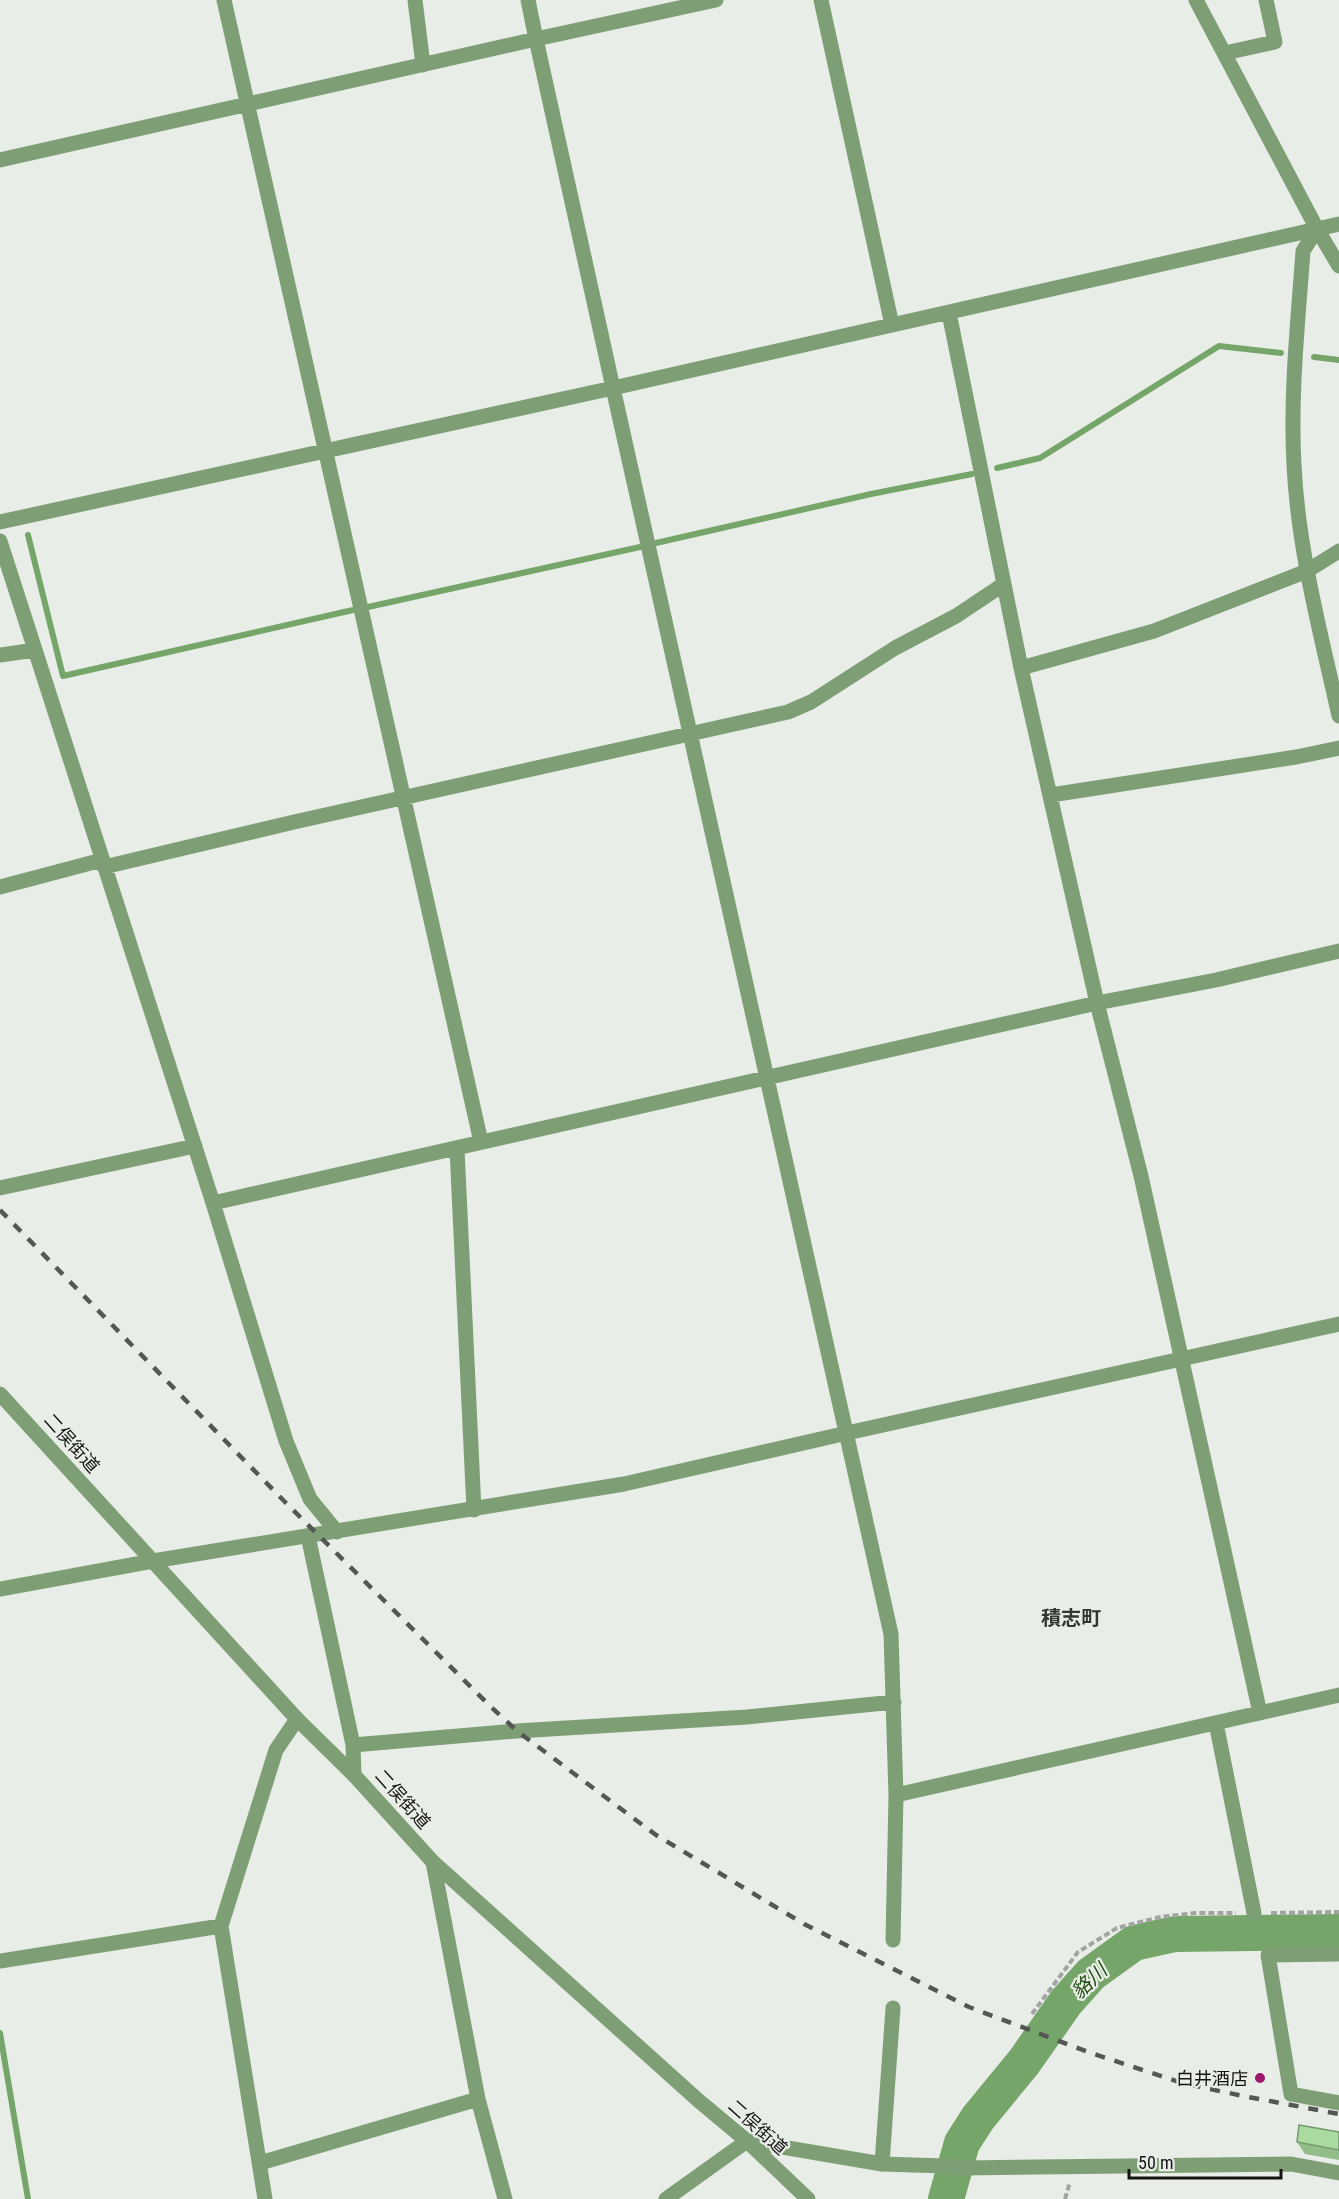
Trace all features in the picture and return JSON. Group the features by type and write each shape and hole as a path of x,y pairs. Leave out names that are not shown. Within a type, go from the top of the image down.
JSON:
{"street":[{"path":"224,0 481,1142"},
{"path":"415,0 423,65"},
{"path":"528,0 891,1634 896,1796 893,1940"},
{"path":"0,160 716,0"},
{"path":"821,0 892,325"},
{"path":"1196,0 1317,229 1339,266"},
{"path":"1225,53 1275,42 1266,0"},
{"path":"0,522 613,388 1339,224"},
{"path":"1317,229 1303,251 1293,427 1294,467 1307,571 1339,716"},
{"path":"949,313 1021,668 1096,1003 1141,1176 1260,1713"},
{"path":"0,541 195,1146 286,1441 310,1499 337,1532"},
{"path":"1021,668 1154,631 1307,571 1339,552"},
{"path":"0,887 788,712 811,702 895,648 956,616 1004,584"},
{"path":"0,655 35,650"},
{"path":"1051,795 1296,757 1339,748"},
{"path":"213,1203 1096,1003 1216,980 1339,951"},
{"path":"0,1188 195,1146"},
{"path":"457,1149 474,1510"},
{"path":"0,1589 153,1561 624,1484 1339,1324"},
{"name":"二俣街道","path":"0,1394 297,1719 354,1775 433,1862 699,2101 747,2141 808,2199"},
{"path":"308,1536 353,1745 354,1775"},
{"path":"896,1796 1339,1695"},
{"path":"353,1745 517,1731 747,1717 894,1702"},
{"path":"265,2199 221,1926 276,1750 297,1719"},
{"path":"1216,1723 1254,1913"},
{"path":"433,1862 478,2099 504,2199"},
{"path":"1,1961 221,1926"},
{"path":"1339,1954 1268,1955 1291,2094 1339,2103"},
{"path":"882,2164 893,2008"},
{"path":"260,2163 478,2099"},
{"path":"666,2199 747,2141 882,2164 961,2168 1291,2164 1339,2173"}],"path":[{"path":"1032,2014 1078,1952 1118,1928 1160,1917 1183,1914 1339,1912"}],"building":[{"path":"1299,2125 1339,2132 1339,2150 1297,2142"}],"waterway":[{"path":"997,468 1040,458 1219,346 1281,353"},
{"path":"1314,357 1339,360"},
{"path":"656,543 871,494 972,474"},
{"path":"28,535 63,676 353,610"},
{"path":"368,607 640,547"},
{"name":"貉川","path":"946,2199 962,2143 978,2118 1024,2062 1066,2002 1091,1974 1134,1943 1175,1934 1339,1932"},
{"path":"0,2033 28,2199"}],"railway":[{"path":"0,1210 285,1502 490,1706 517,1731 656,1835 804,1924 969,2007 1088,2052 1182,2083 1339,2114"}],"place":[{"name":"白井酒店","path":"1260,2078"}],"district":[{"name":"積志町","path":"1071,1618"}]}
